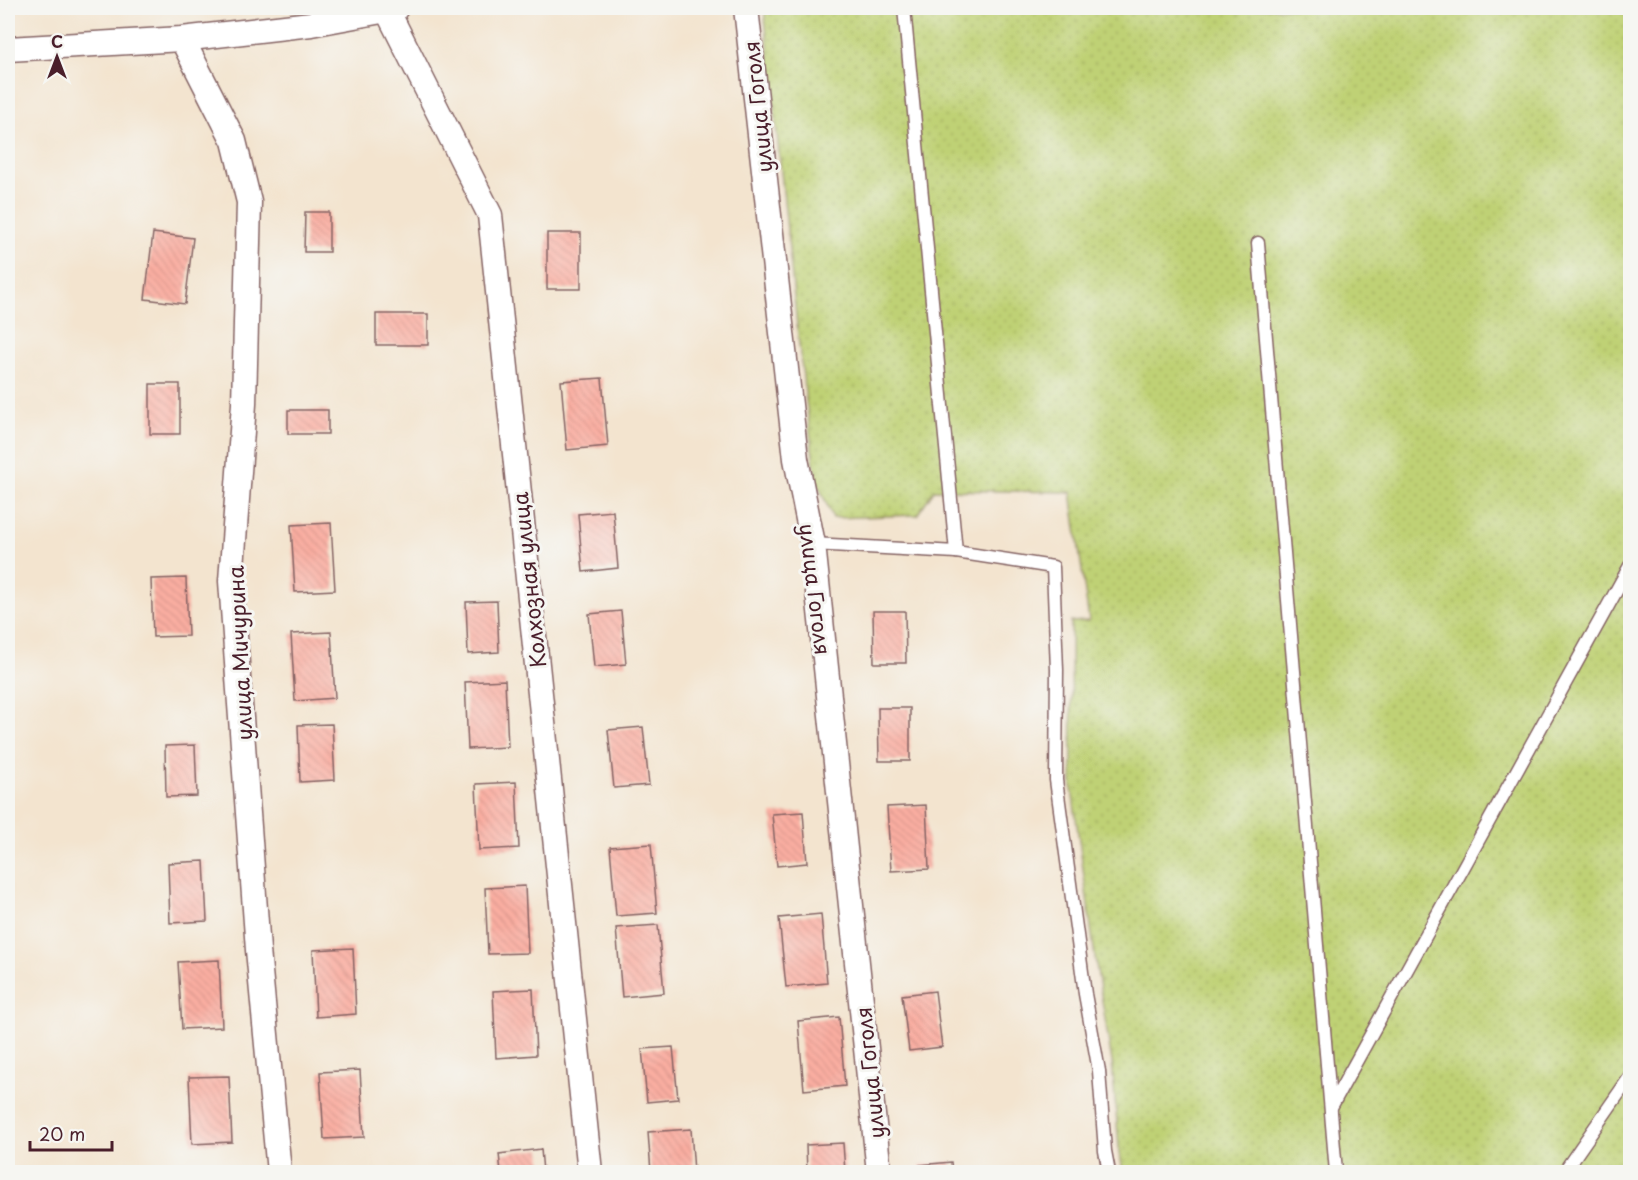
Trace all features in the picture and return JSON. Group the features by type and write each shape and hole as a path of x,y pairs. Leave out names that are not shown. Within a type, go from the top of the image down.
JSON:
{"street":[{"name":"улица Гоголя","path":"746,8 796,459 813,544 879,1173"},
{"path":"8,49 182,39 311,24 391,9"},
{"name":"Колхозная улица","path":"391,9 490,215 590,1173"},
{"name":"улица Мичурина","path":"182,39 234,141 249,202 244,404 231,581 258,950 279,1173"}],"lane":[{"path":"904,8 956,552"},
{"path":"1258,243 1336,1173"},
{"path":"813,544 956,552 1053,567 1057,670 1056,780 1085,994 1099,1071 1105,1151 1109,1173"},
{"path":"1331,1108 1630,566"},
{"path":"1564,1173 1630,1077"}],"green space":[{"path":"764,8 1630,8 1630,1172 1123,1172 1112,1062 1072,789 1071,622 1089,621 1071,492 934,490 917,515 833,518 816,480 799,345"}],"building":[{"path":"305,212 329,212 329,252 304,252"},
{"path":"153,233 193,238 185,304 145,299"},
{"path":"547,233 581,233 581,289 547,289"},
{"path":"376,314 428,314 428,345 376,345"},
{"path":"602,378 608,446 567,450 561,381"},
{"path":"150,384 180,384 180,434 150,434"},
{"path":"288,410 328,410 328,434 288,434"},
{"path":"613,511 618,568 583,572 578,514"},
{"path":"331,523 335,590 295,592 291,525"},
{"path":"186,578 188,636 153,637 151,579"},
{"path":"497,601 499,652 468,654 466,602"},
{"path":"621,611 626,664 594,667 589,614"},
{"path":"873,611 905,611 906,663 874,663"},
{"path":"331,632 335,698 295,701 291,634"},
{"path":"505,680 508,747 468,749 465,682"},
{"path":"878,708 910,708 910,761 879,761"},
{"path":"332,724 335,780 300,782 298,725"},
{"path":"643,727 649,785 614,788 608,730"},
{"path":"195,745 197,796 166,797 165,746"},
{"path":"516,782 519,848 479,850 476,784"},
{"path":"926,805 929,869 891,871 887,807"},
{"path":"803,812 807,863 777,866 772,814"},
{"path":"651,844 657,913 616,916 610,847"},
{"path":"204,861 207,921 170,923 168,863"},
{"path":"525,886 528,953 488,954 485,888"},
{"path":"821,914 827,983 786,987 779,918"},
{"path":"658,925 664,993 622,997 616,928"},
{"path":"353,948 356,1014 316,1017 313,950"},
{"path":"219,960 222,1027 182,1029 178,962"},
{"path":"533,989 536,1055 496,1058 493,991"},
{"path":"935,991 942,1047 909,1051 902,995"},
{"path":"839,1017 845,1086 804,1090 798,1021"},
{"path":"673,1047 678,1099 647,1102 642,1049"},
{"path":"360,1070 364,1137 324,1139 320,1072"},
{"path":"229,1076 232,1142 192,1144 189,1077"},
{"path":"691,1129 694,1172 651,1172 648,1132"},
{"path":"843,1143 845,1172 807,1172 806,1145"},
{"path":"541,1149 543,1172 501,1172 499,1154"},
{"path":"951,1162 952,1172 921,1172 920,1165"}]}
